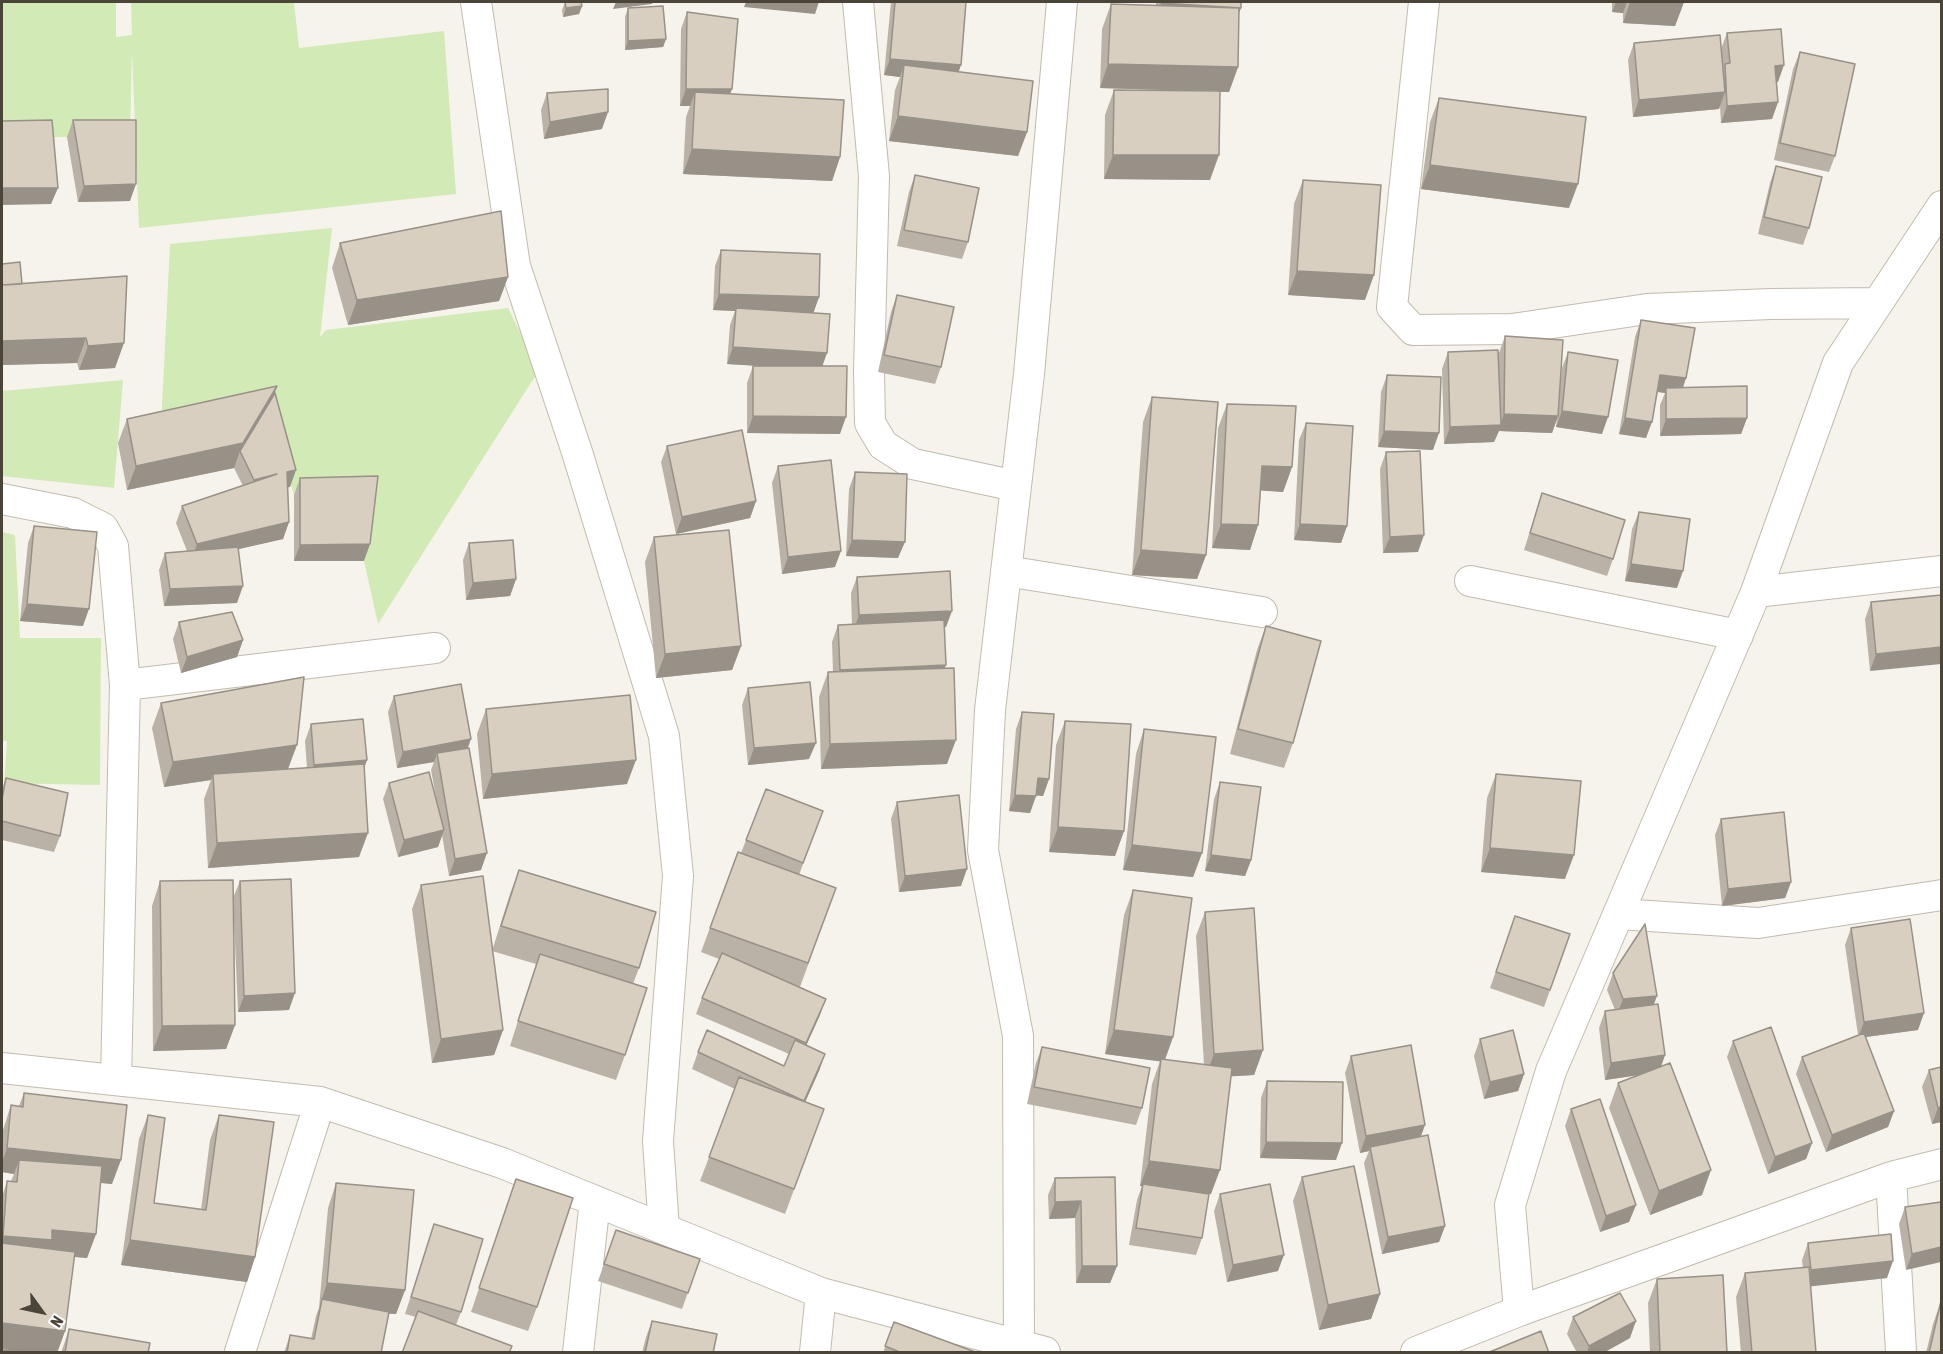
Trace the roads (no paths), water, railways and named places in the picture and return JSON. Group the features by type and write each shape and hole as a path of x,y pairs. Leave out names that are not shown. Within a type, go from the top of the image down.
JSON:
{"street":[{"path":"476,2 515,266 577,452 664,735 678,876 658,1141 664,1229"},
{"path":"858,2 874,176 869,372 870,423 883,445 914,464 1016,486"},
{"path":"2,1068 320,1102 502,1163 821,1293 1032,1349 1018,1036 983,850 990,710 1029,374 1062,2"},
{"path":"1424,2 1392,307 1413,330 1512,329 1647,309 1877,303"},
{"path":"1519,1311 1510,1205 1551,1071 1756,592 1838,363 1941,206"},
{"path":"2,499 73,513 103,528 114,546 126,686 116,1079"},
{"path":"1006,571 1262,612"},
{"path":"1756,592 1941,571"},
{"path":"1470,581 1738,635"},
{"path":"126,686 435,648"},
{"path":"1618,914 1758,923 1941,895"},
{"path":"240,1353 320,1102"},
{"path":"1416,1353 1519,1311 1891,1177 1941,1164"},
{"path":"1891,1177 1901,1353"},
{"path":"578,1353 594,1201"},
{"path":"815,1353 821,1293"}]}
